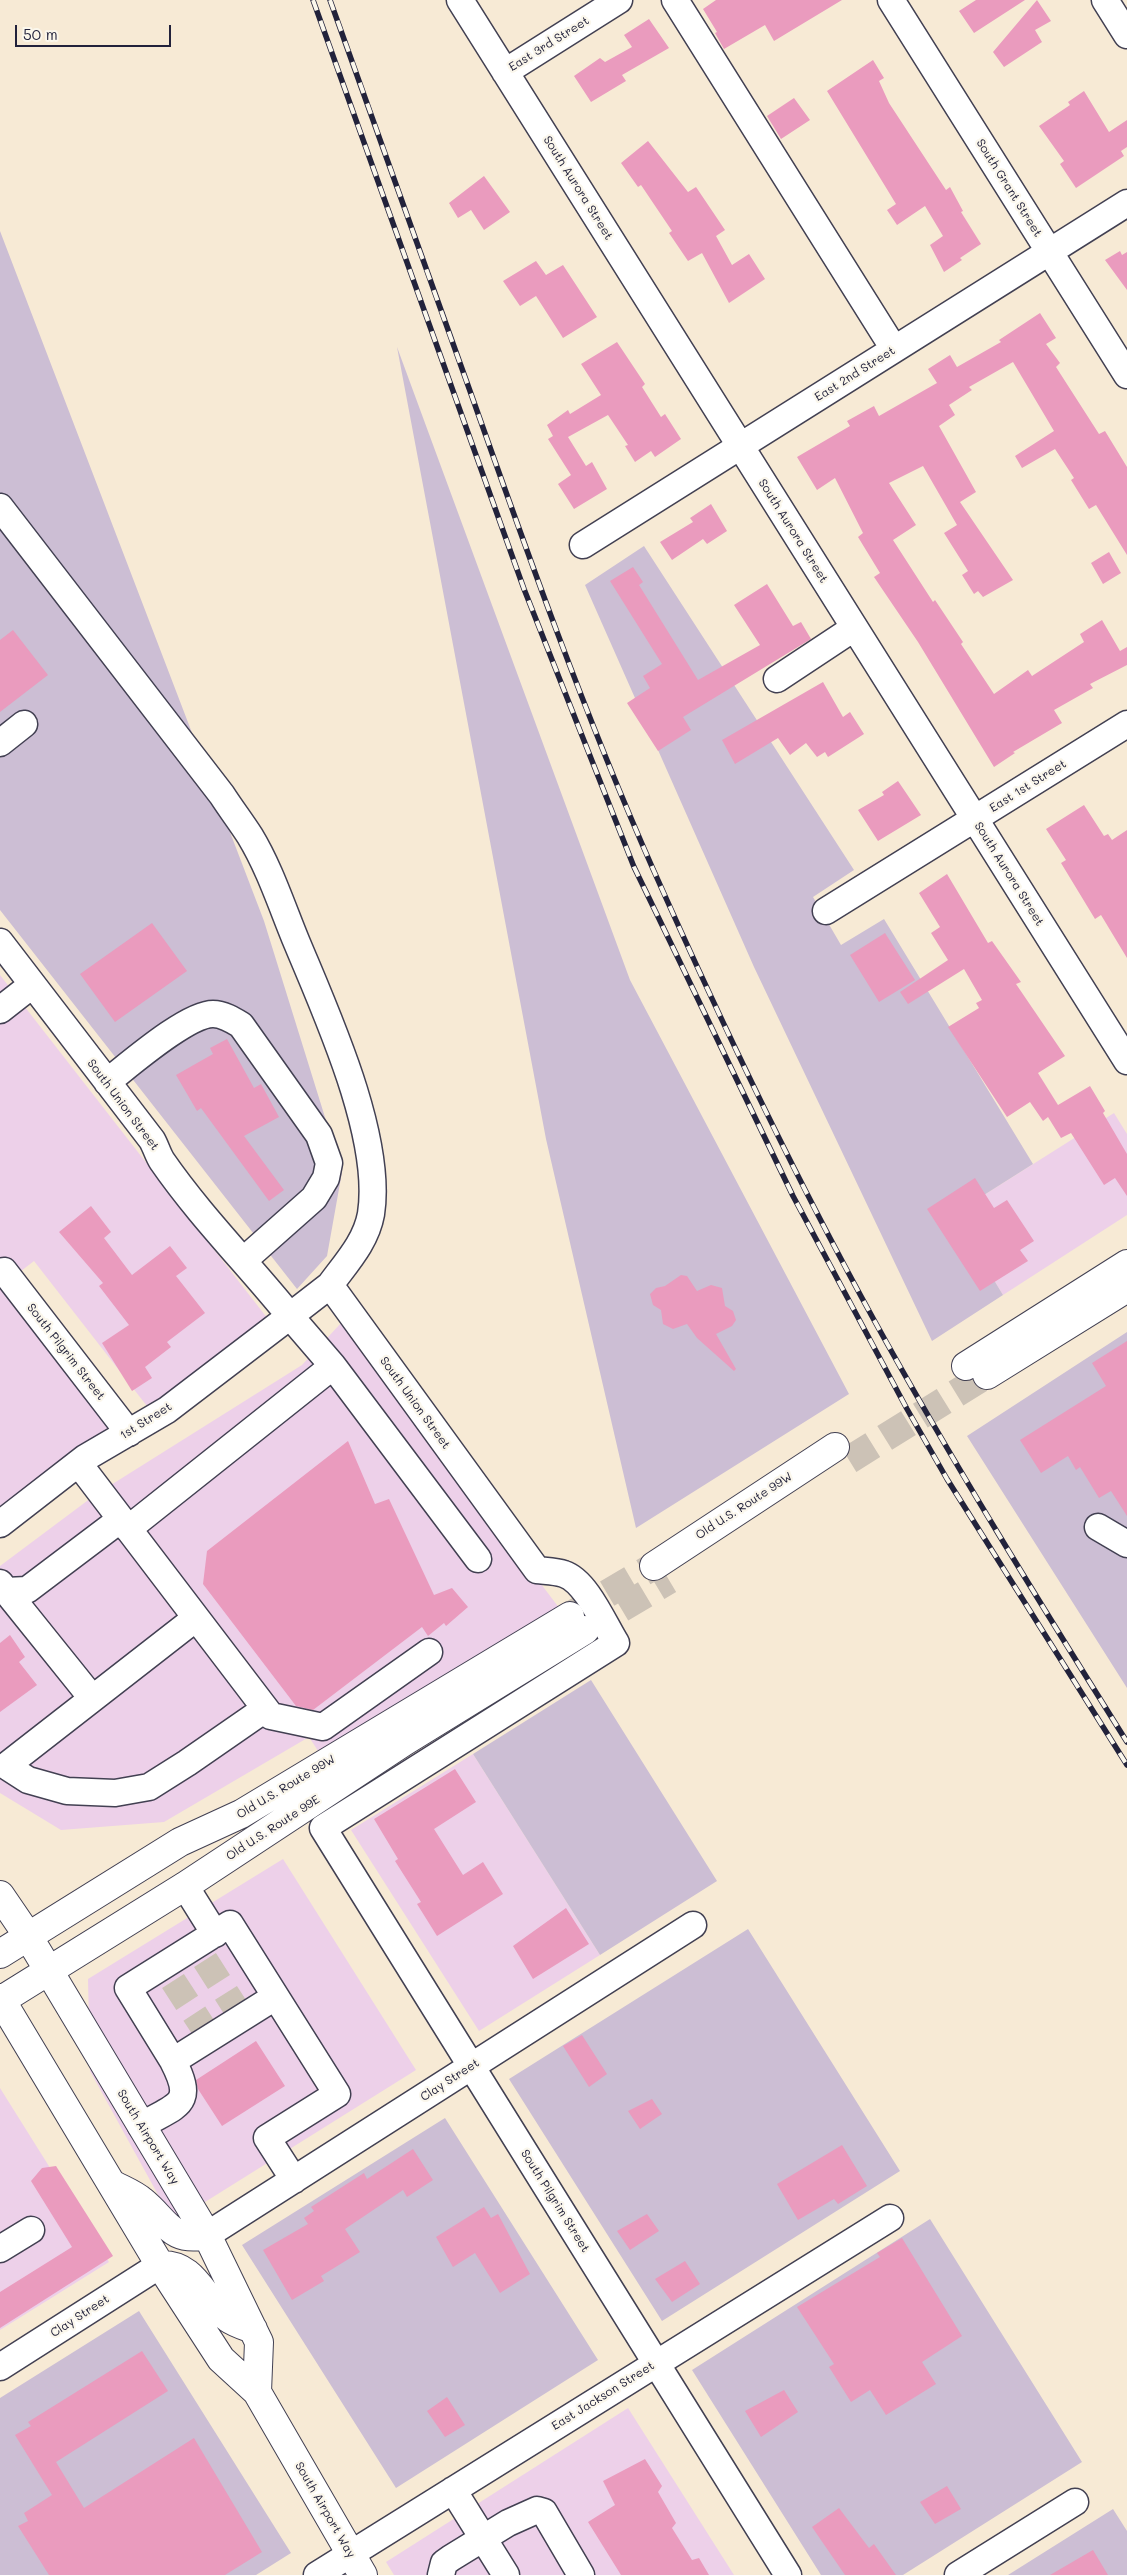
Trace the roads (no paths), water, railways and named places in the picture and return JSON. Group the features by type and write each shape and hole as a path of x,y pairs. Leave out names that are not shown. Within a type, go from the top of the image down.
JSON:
{"main road":[{"path":"1127,1264 974,1372 1127,1288"},
{"name":"Old U.S. Route 99W","path":"661,1573 842,1453"},
{"name":"Old U.S. Route 99W","path":"0,1954 180,1842 241,1814 577,1623 546,1655"},
{"name":"Old U.S. Route 99E","path":"1,2000 185,1886 405,1741 546,1655"},
{"name":"South Airport Way","path":"0,1895 28,1936 207,2235 259,2342 257,2392"},
{"name":"South Airport Way","path":"1,2000 160,2265 221,2359 257,2392 357,2565"},
{"path":"111,2183 141,2199 170,2230 190,2239 207,2235"},
{"path":"160,2265 180,2268 195,2279 228,2319 253,2329"}],"street":[{"name":"South Aurora Street","path":"460,0 1127,1061"},
{"name":"East 3rd Street","path":"505,72 619,0"},
{"path":"675,0 894,349"},
{"name":"South Grant Street","path":"891,0 1127,375"},
{"path":"1105,0 1127,35"},
{"name":"East 2nd Street","path":"583,545 1127,203"},
{"path":"0,507 222,795 250,836 268,872 353,1089 372,1164 373,1193 365,1237 330,1286 290,1316"},
{"path":"777,679 854,628"},
{"path":"0,743 24,724"},
{"name":"East 1st Street","path":"826,912 1127,724"},
{"name":"South Union Street","path":"0,942 152,1140 161,1158 214,1228 244,1260 333,1366 478,1559"},
{"path":"0,1010 32,985"},
{"path":"107,1082 184,1024 212,1014 230,1018 241,1025 319,1135 329,1164 326,1178 314,1198 244,1260"},
{"name":"South Pilgrim Street","path":"4,1272 129,1433"},
{"name":"South Union Street","path":"323,1828 616,1643 584,1590 572,1578 563,1573 537,1570 330,1286"},
{"name":"1st Street","path":"0,1524 79,1464 167,1410 290,1316"},
{"path":"92,1698 6,1599 27,1590 125,1524 333,1366"},
{"path":"79,1464 271,1716 323,1727 429,1652"},
{"path":"1098,1527 1127,1544"},
{"path":"196,1618 3,1764 28,1780 67,1791 115,1793 149,1786 187,1764 265,1709"},
{"name":"South Pilgrim Street","path":"323,1828 788,2575"},
{"path":"185,1886 205,1946"},
{"path":"141,2126 181,2101 185,2093 183,2079 128,1988 168,1973 205,1946 230,1924 337,2094 267,2138 294,2180"},
{"name":"Clay Street","path":"207,2235 693,1925"},
{"path":"173,2061 206,2032 239,2013 276,1996"},
{"name":"East Jackson Street","path":"317,2575 357,2565 452,2490 890,2218"},
{"path":"0,2249 32,2230"},
{"name":"Clay Street","path":"0,2367 160,2265"},
{"path":"452,2490 506,2575"},
{"path":"958,2575 1075,2502"},
{"path":"441,2575 444,2562 482,2538 537,2510 544,2512 581,2575"}],"tunnel":[{"path":"849,1460 981,1378"},
{"path":"571,1615 654,1566"},
{"path":"585,1630 669,1580"},
{"path":"205,1960 235,2007"},
{"path":"173,1981 203,2027"}],"railway":[{"path":"313,0 524,589 634,867 793,1196 907,1409 947,1479 1127,1765"},
{"path":"330,0 513,512 580,692 653,869 731,1040 786,1153 874,1320 966,1480 1127,1742"}]}
